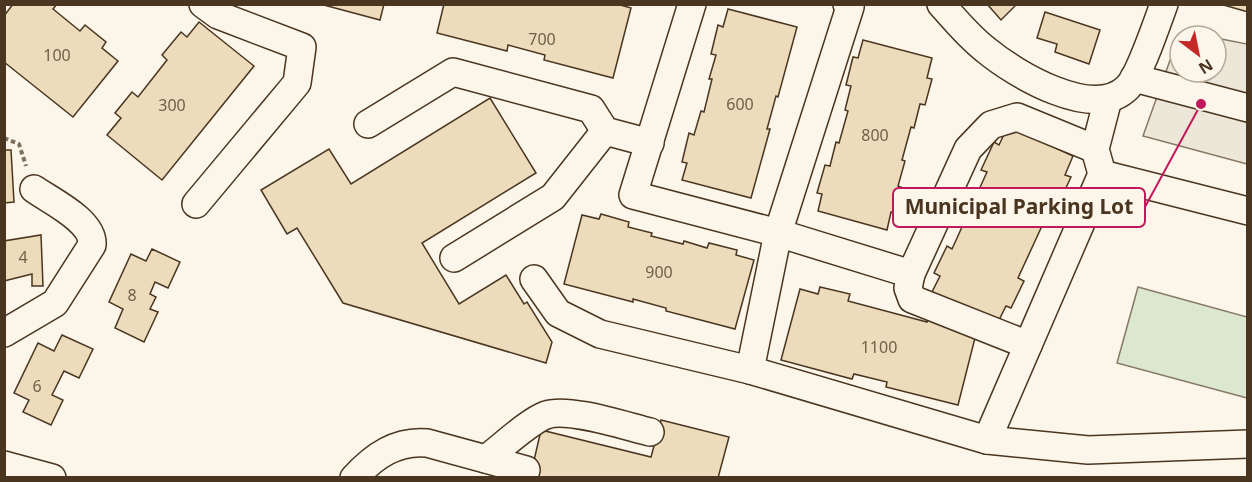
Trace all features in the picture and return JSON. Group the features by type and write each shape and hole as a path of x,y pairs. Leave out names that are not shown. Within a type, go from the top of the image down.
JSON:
{"street":[{"path":"196,204 297,83 303,47 218,15 203,4"},
{"path":"692,4 633,195 778,233 911,274"},
{"path":"750,370 778,233 850,7 847,4"},
{"path":"940,4 985,49 1023,75 1054,89 1085,99 1108,99 1124,91 1134,78 1164,4"},
{"path":"368,124 453,72 591,109 605,131 650,143"},
{"path":"1134,78 1248,108"},
{"path":"987,440 1028,345 1099,162 1108,99"},
{"path":"1028,345 912,299 908,288 911,274 968,149 991,125 1017,117 1099,162 1248,211"},
{"path":"454,258 553,196 605,131"},
{"path":"4,333 57,300 92,245 91,234 85,225 34,189"},
{"path":"534,279 558,313 600,334 750,370 987,440 1088,450 1248,444"},
{"path":"486,459 537,420 550,414 566,413 650,432"},
{"path":"354,477 387,450 406,443 427,443 526,470"},
{"path":"7,470 52,477"}],"path":[{"path":"4,138 19,144 34,189"}],"green space":[{"path":"1138,287 1247,317 1247,398 1117,363"}],"shaded area":[{"path":"1228,40 1247,44 1247,164 1143,136 1168,66 1168,84 1228,84"}],"building":[{"path":"13,4 57,4 53,9 80,31 85,25 106,42 102,48 118,61 73,117 4,62 4,16"},
{"path":"320,4 384,4 380,20"},
{"path":"444,4 617,4 631,8 613,78 544,60 545,55 508,45 507,51 437,33"},
{"path":"987,4 1017,4 1001,20"},
{"path":"1220,4 1248,4 1248,12"},
{"path":"728,9 797,27 767,129 770,129 751,198 682,180 687,163 682,162 689,133 694,135 701,111 704,112 712,79 709,79 716,55 711,54 718,25 723,27"},
{"path":"1045,12 1100,30 1089,64 1055,52 1057,44 1037,38"},
{"path":"199,22 254,66 162,180 107,135 121,118 115,113 132,92 138,97 167,60 162,55 181,32 187,37"},
{"path":"863,40 932,58 927,78 932,79 925,105 920,104 914,128 911,127 898,186 903,188 896,214 891,212 887,230 818,211 822,194 817,193 825,165 830,166 836,142 839,143 848,111 845,110 851,86 846,85 853,57 858,58"},
{"path":"490,98 536,173 422,243 459,304 506,275 524,304 527,302 552,342 546,363 343,303 297,228 287,234 261,190 329,149 351,184"},
{"path":"1008,126 1073,156 1065,175 1071,177 1058,205 1053,202 1018,278 1024,281 1011,308 1006,306 998,322 932,292 940,276 934,273 947,246 952,249 987,172 981,170 994,142 999,145"},
{"path":"4,150 11,150 14,202 4,203"},
{"path":"601,214 629,222 628,227 652,233 651,236 683,244 684,241 707,248 709,243 737,250 736,255 754,260 735,329 666,311 666,308 633,299 633,302 564,284 582,215 599,219"},
{"path":"41,235 43,286 32,286 32,274 4,281 4,241"},
{"path":"152,249 180,262 168,288 155,282 150,294 156,297 150,309 158,312 144,342 115,328 123,309 109,302 131,254 146,261"},
{"path":"820,287 850,294 848,301 927,322 929,314 976,334 958,405 886,387 887,382 854,374 852,379 781,360 800,289 818,294"},
{"path":"62,335 93,349 79,378 64,371 52,395 63,400 51,425 23,412 29,400 14,393 38,343 54,351"},
{"path":"661,420 729,437 718,478 530,478 541,430 651,457"}],"place":[{"name":"Municipal Parking Lot","path":"1201,104"}]}
